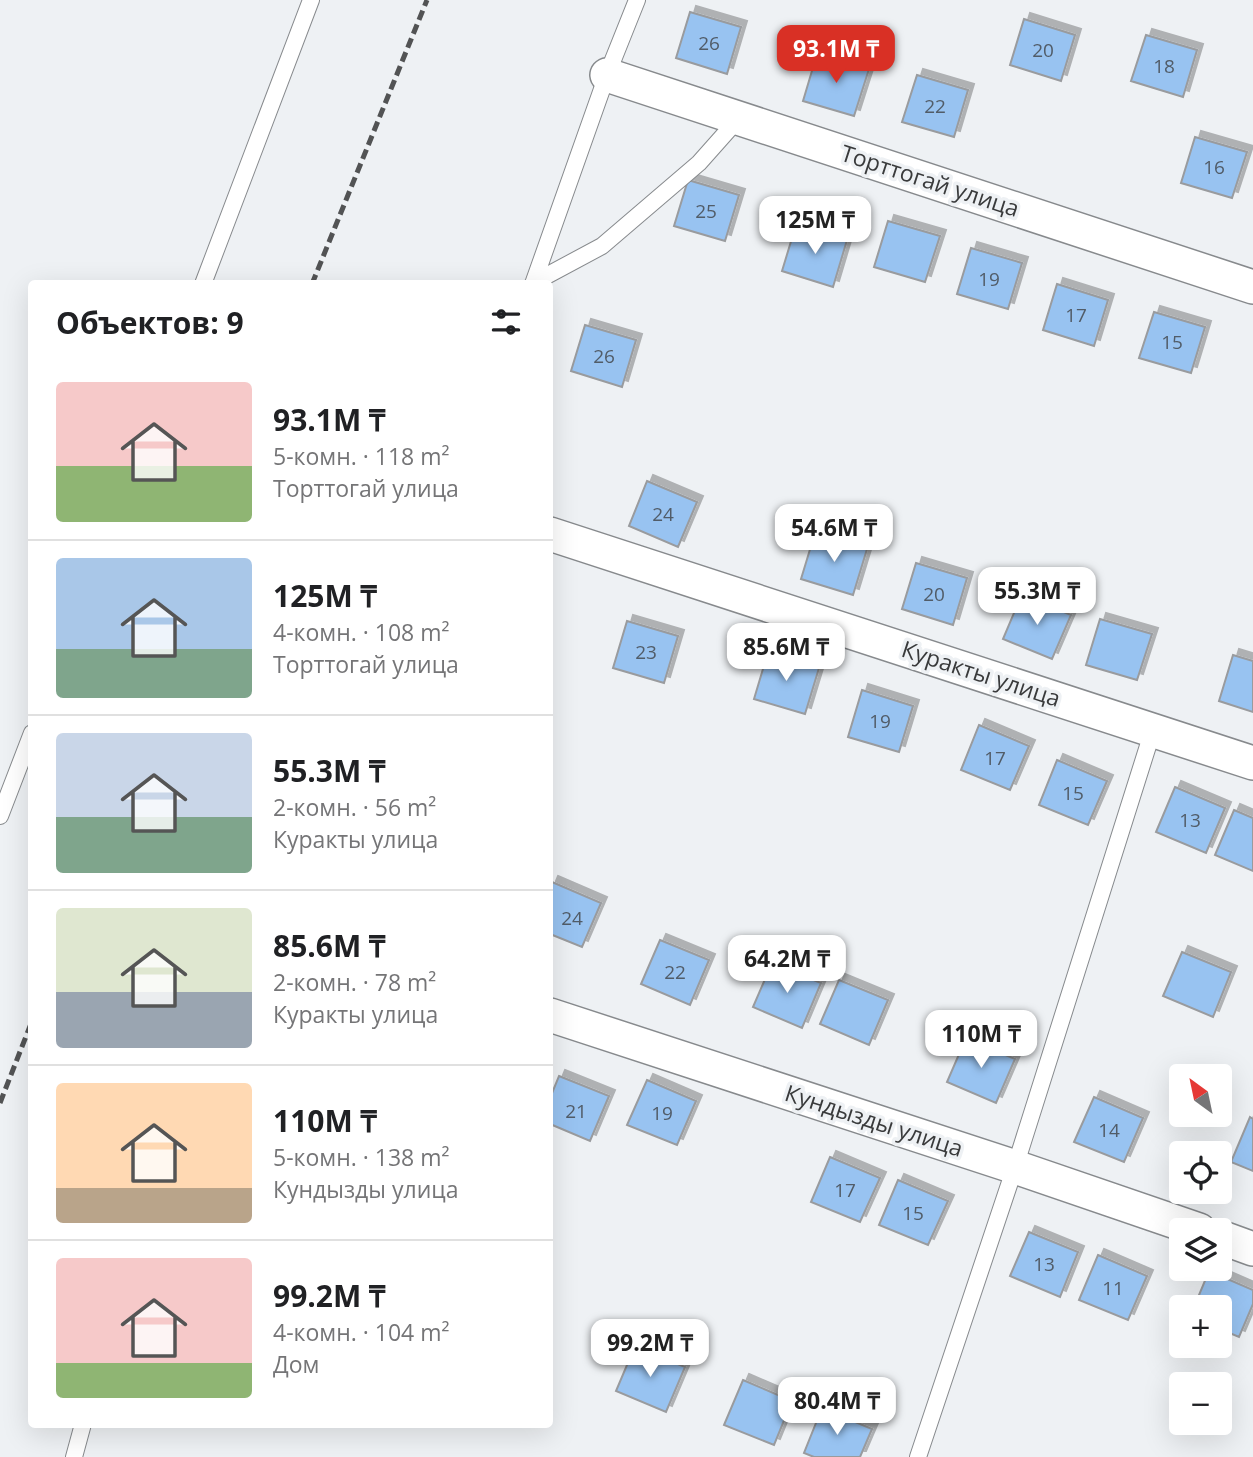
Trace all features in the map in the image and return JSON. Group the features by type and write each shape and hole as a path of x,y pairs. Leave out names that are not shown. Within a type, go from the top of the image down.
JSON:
{"street":[{"name":"Торттогай улица","path":"607,75 1253,287"},
{"name":"Куракты улица","path":"553,535 1253,763"},
{"name":"Кундызды улица","path":"553,1016 1169,1220"},
{"path":"1232,1241 1253,1249"}],"lane":[{"path":"205,280 311,0"},
{"path":"534,280 607,75 637,0"},
{"path":"539,280 602,246 699,163 739,118"},
{"path":"918,1457 1015,1167 1153,730"},
{"path":"0,816 28,743"},
{"path":"74,1457 82,1428"}],"building":[{"path":"690,12 741,27 727,74 676,58"},
{"path":"1024,19 1075,35 1061,81 1010,65"},
{"path":"1146,35 1197,50 1183,97 1131,81"},
{"path":"817,54 869,69 854,116 803,101"},
{"path":"917,75 968,90 954,137 902,122"},
{"path":"1195,137 1247,152 1232,198 1181,183"},
{"path":"688,180 739,195 725,241 674,226"},
{"path":"888,221 940,236 925,282 874,267"},
{"path":"796,225 847,240 833,287 782,271"},
{"path":"971,248 1022,263 1008,309 957,294"},
{"path":"1057,284 1108,300 1094,346 1043,330"},
{"path":"1154,312 1205,327 1191,373 1139,358"},
{"path":"585,325 636,340 622,387 571,371"},
{"path":"647,481 697,502 678,547 629,526"},
{"path":"815,533 867,549 853,595 801,579"},
{"path":"916,563 967,578 953,625 902,609"},
{"path":"1022,594 1071,615 1052,659 1003,639"},
{"path":"1100,619 1152,634 1137,680 1086,665"},
{"path":"627,621 678,636 664,683 613,668"},
{"path":"768,652 819,668 805,714 754,699"},
{"path":"1233,655 1253,661 1253,712 1219,701"},
{"path":"862,690 913,706 899,752 848,737"},
{"path":"979,725 1029,746 1010,790 961,770"},
{"path":"1057,760 1107,781 1088,825 1039,805"},
{"path":"1175,787 1225,808 1206,853 1156,832"},
{"path":"1234,810 1253,818 1253,871 1215,855"},
{"path":"553,882 601,903 582,947 553,935"},
{"path":"660,940 709,960 690,1005 641,984"},
{"path":"1182,952 1231,972 1213,1017 1163,996"},
{"path":"772,963 821,983 802,1028 753,1007"},
{"path":"839,980 888,1000 869,1045 820,1024"},
{"path":"966,1038 1015,1059 996,1103 947,1082"},
{"path":"559,1076 609,1096 590,1141 553,1125 553,1091"},
{"path":"647,1080 696,1101 677,1145 627,1125"},
{"path":"1094,1097 1143,1118 1124,1162 1074,1142"},
{"path":"1250,1117 1253,1119 1253,1171 1232,1162"},
{"path":"830,1157 880,1178 860,1222 811,1202"},
{"path":"898,1180 948,1201 928,1245 879,1225"},
{"path":"1029,1232 1078,1252 1060,1297 1010,1276"},
{"path":"1098,1255 1147,1276 1128,1320 1079,1300"},
{"path":"1205,1281 1232,1281 1253,1290 1253,1304 1239,1337 1232,1334 1232,1295 1199,1295"},
{"path":"635,1346 685,1367 666,1412 616,1391"},
{"path":"743,1380 792,1401 774,1445 724,1425"},
{"path":"822,1408 872,1429 860,1457 814,1457 804,1453"}],"railway":[{"path":"314,280 427,0"},
{"path":"0,1103 28,1031"}]}
